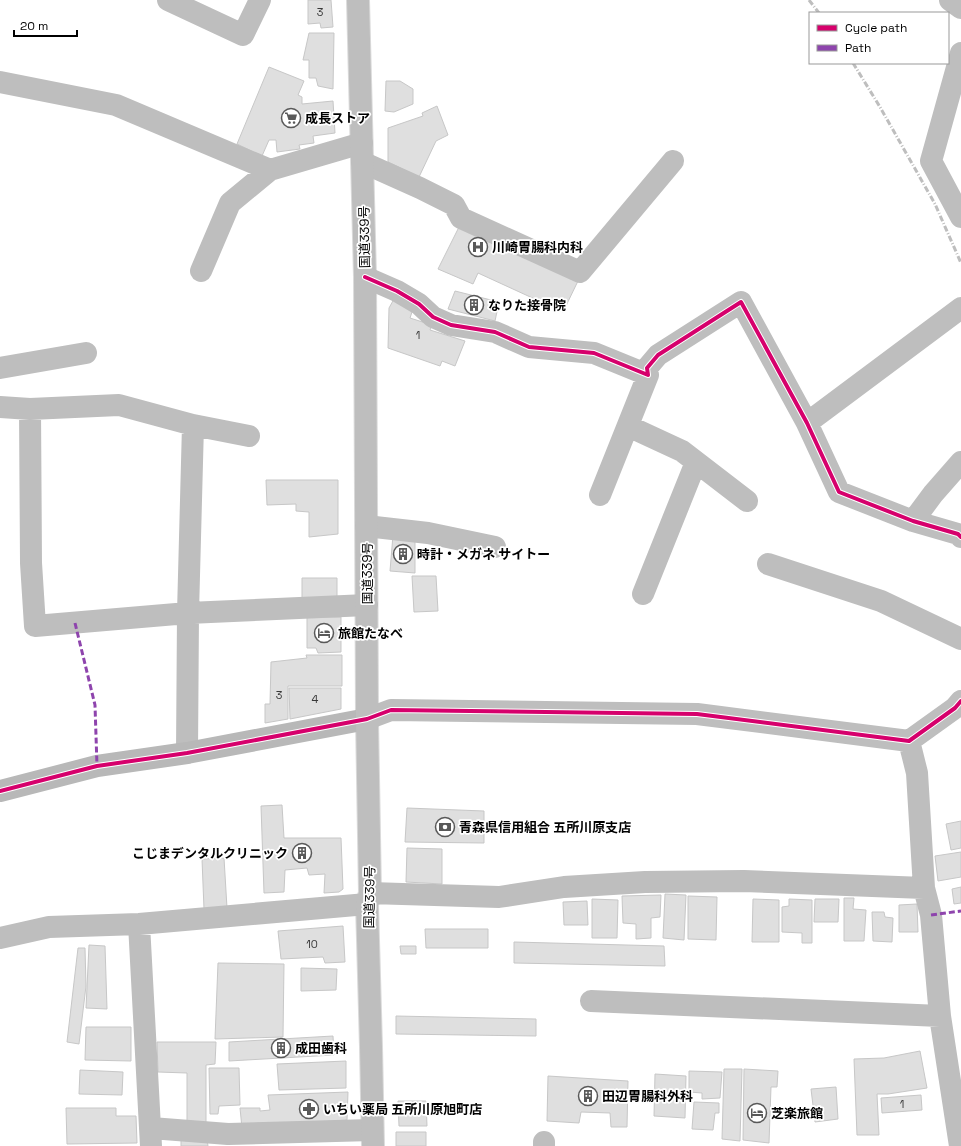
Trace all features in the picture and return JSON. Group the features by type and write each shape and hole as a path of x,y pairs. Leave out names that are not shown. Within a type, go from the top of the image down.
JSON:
{"main road":[{"path":"168,0 243,35 260,0"},
{"name":"国道339号","path":"358,0 365,277 368,899 372,1138"},
{"path":"950,0 961,8"},
{"path":"961,53 931,161 961,217"},
{"path":"0,82 116,105 270,170"},
{"path":"201,271 230,203 270,170 362,152 420,188 454,205 461,218 580,272 673,162"},
{"path":"365,277 398,291 419,304 433,317 451,325 495,332 529,347 594,353 648,376"},
{"path":"600,495 648,376 648,368 658,355 741,302 807,423 839,492 913,521 958,534 961,537"},
{"path":"807,423 961,308"},
{"path":"0,368 86,353"},
{"path":"0,407 30,409 118,405 193,425 249,436"},
{"path":"30,409 31,563 35,626 188,613 367,605"},
{"path":"187,753 188,613 193,425"},
{"path":"628,426 682,451 747,501"},
{"path":"643,594 696,462"},
{"path":"913,521 933,494 961,462"},
{"path":"366,526 428,533 495,547"},
{"path":"768,564 881,601 961,639"},
{"path":"367,719 391,710 697,714 909,741 955,708 961,701"},
{"path":"909,741 917,773 924,888 931,915 940,1016 960,1146"},
{"path":"0,938 49,927 140,924 368,899 499,897 564,887 645,882 744,882 924,888"},
{"path":"140,924 151,1137 228,1134 372,1138"},
{"path":"591,1001 940,1016"}],"street":[{"path":"0,791 97,766 187,753 367,719"}],"building":[{"path":"308,0 331,0 333,27 321,28 320,23 308,24"},
{"path":"309,33 334,33 333,89 318,86 316,78 309,78 309,60 303,60"},
{"name":"成長ストア","path":"269,67 304,81 298,95 302,97 302,104 333,101 335,133 313,136 314,143 299,145 300,149 277,152 276,140 269,140 262,156 237,144"},
{"path":"386,81 400,81 413,89 413,104 394,112 385,111"},
{"path":"437,106 448,135 436,141 419,177 388,162 388,128 423,116 422,113"},
{"name":"川崎胃腸科内科","path":"460,225 578,281 563,312 478,273 473,284 438,269"},
{"name":"なりた接骨院","path":"455,291 499,302 495,321 448,309"},
{"path":"394,299 413,309 410,318 432,325 430,330 465,341 455,366 442,361 440,366 388,348 389,308"},
{"path":"266,480 338,480 338,534 309,537 309,512 296,511 296,504 267,505"},
{"name":"時計・メガネ サイトー","path":"393,535 415,537 415,573 390,571"},
{"path":"412,576 436,576 438,611 414,612"},
{"path":"302,578 337,578 337,598 302,598"},
{"name":"旅館たなべ","path":"307,617 341,617 341,652 318,653 316,648 307,648"},
{"path":"306,655 342,655 342,686 288,686 288,719 265,723 265,704 270,704 271,662 307,658"},
{"path":"289,688 341,688 341,709 290,719"},
{"name":"こじまデンタルクリニック","path":"282,805 284,838 341,838 343,889 339,892 324,893 325,874 309,875 307,868 285,870 284,892 264,893 261,806"},
{"name":"青森県信用組合 五所川原支店","path":"407,808 484,811 484,843 405,842"},
{"path":"961,821 961,848 951,850 946,824"},
{"path":"407,848 442,849 442,884 406,882"},
{"path":"961,852 961,877 938,881 935,856"},
{"path":"224,858 227,908 204,909 202,859"},
{"path":"961,887 961,903 954,904 952,889"},
{"path":"665,894 686,895 684,940 663,938"},
{"path":"661,895 660,917 651,918 651,938 636,939 636,924 623,923 622,896"},
{"path":"688,896 717,897 716,940 688,939"},
{"path":"844,898 854,898 853,909 866,910 864,941 844,941"},
{"path":"592,899 618,900 617,938 592,938"},
{"path":"753,899 779,900 779,942 752,942"},
{"path":"789,899 812,900 812,943 802,943 802,933 782,932 782,907 789,906"},
{"path":"815,899 839,899 838,922 814,922"},
{"path":"587,901 588,925 564,925 563,902"},
{"path":"917,904 918,932 899,932 899,905"},
{"path":"872,912 884,912 885,917 893,918 892,942 873,941"},
{"path":"343,926 345,962 325,963 323,957 281,959 278,931"},
{"path":"425,929 488,929 488,948 426,948"},
{"path":"514,942 664,946 665,966 514,963"},
{"path":"89,945 105,946 107,1009 86,1008"},
{"path":"400,946 416,946 416,954 401,954"},
{"path":"78,948 85,948 86,986 79,1044 67,1042"},
{"path":"218,963 284,964 283,1037 215,1039"},
{"path":"301,968 337,969 336,990 301,991"},
{"path":"396,1016 536,1019 536,1036 396,1034"},
{"path":"86,1027 131,1027 131,1061 85,1060"},
{"name":"成田歯科","path":"333,1036 334,1055 229,1061 229,1042"},
{"path":"157,1042 216,1042 215,1064 206,1065 206,1123 187,1121 187,1073 158,1072"},
{"path":"920,1051 927,1088 888,1094 877,1094 879,1135 857,1135 854,1059 884,1058"},
{"path":"346,1061 346,1088 279,1090 277,1064"},
{"path":"209,1068 239,1068 240,1105 219,1106 218,1114 210,1114"},
{"path":"724,1069 742,1069 740,1141 722,1139"},
{"name":"芝楽旅館","path":"744,1069 778,1071 777,1087 771,1087 769,1143 743,1140"},
{"path":"80,1070 123,1072 122,1095 79,1094"},
{"path":"689,1071 722,1072 720,1098 702,1099 702,1093 689,1092"},
{"path":"655,1074 686,1076 685,1118 654,1116"},
{"name":"田辺胃腸科外科","path":"548,1076 628,1081 627,1127 611,1127 610,1113 581,1112 579,1123 547,1121"},
{"path":"836,1087 838,1119 815,1122 811,1089"},
{"name":"いちい薬局 五所川原旭町店","path":"348,1092 347,1120 242,1128 240,1108 260,1108 260,1111 270,1110 268,1095"},
{"path":"921,1095 922,1110 882,1113 881,1098"},
{"path":"398,1101 426,1101 427,1126 399,1126"},
{"path":"694,1102 719,1103 719,1113 715,1113 713,1130 692,1129"},
{"path":"66,1108 116,1108 116,1116 136,1116 137,1143 67,1144"},
{"path":"396,1132 426,1132 426,1146 396,1146"},
{"path":"181,1139 207,1139 208,1146 181,1146"}],"railway":[{"path":"809,0 818,12"},
{"path":"854,64 880,107 935,204 961,263"}],"marked path":[{"path":"75,623 95,705 97,766"},
{"path":"931,915 961,911"}],"cycle path":[{"path":"365,277 397,291 419,304 433,317 451,325 495,332 529,347 594,353 648,375 647,368 658,355 741,302 807,423 839,492 913,521 958,534 961,537"},
{"path":"0,791 97,766 187,753 367,719 391,710 697,714 909,741 955,708 961,701"}],"place":[{"name":"成長ストア","path":"291,118"},
{"name":"川崎胃腸科内科","path":"478,247"},
{"name":"なりた接骨院","path":"474,305"},
{"name":"時計・メガネ サイトー","path":"403,554"},
{"name":"旅館たなべ","path":"324,633"},
{"name":"青森県信用組合 五所川原支店","path":"445,827"},
{"name":"こじまデンタルクリニック","path":"302,853"},
{"name":"成田歯科","path":"281,1048"},
{"name":"田辺胃腸科外科","path":"588,1096"},
{"name":"いちい薬局 五所川原旭町店","path":"309,1109"},
{"name":"芝楽旅館","path":"757,1113"}]}
